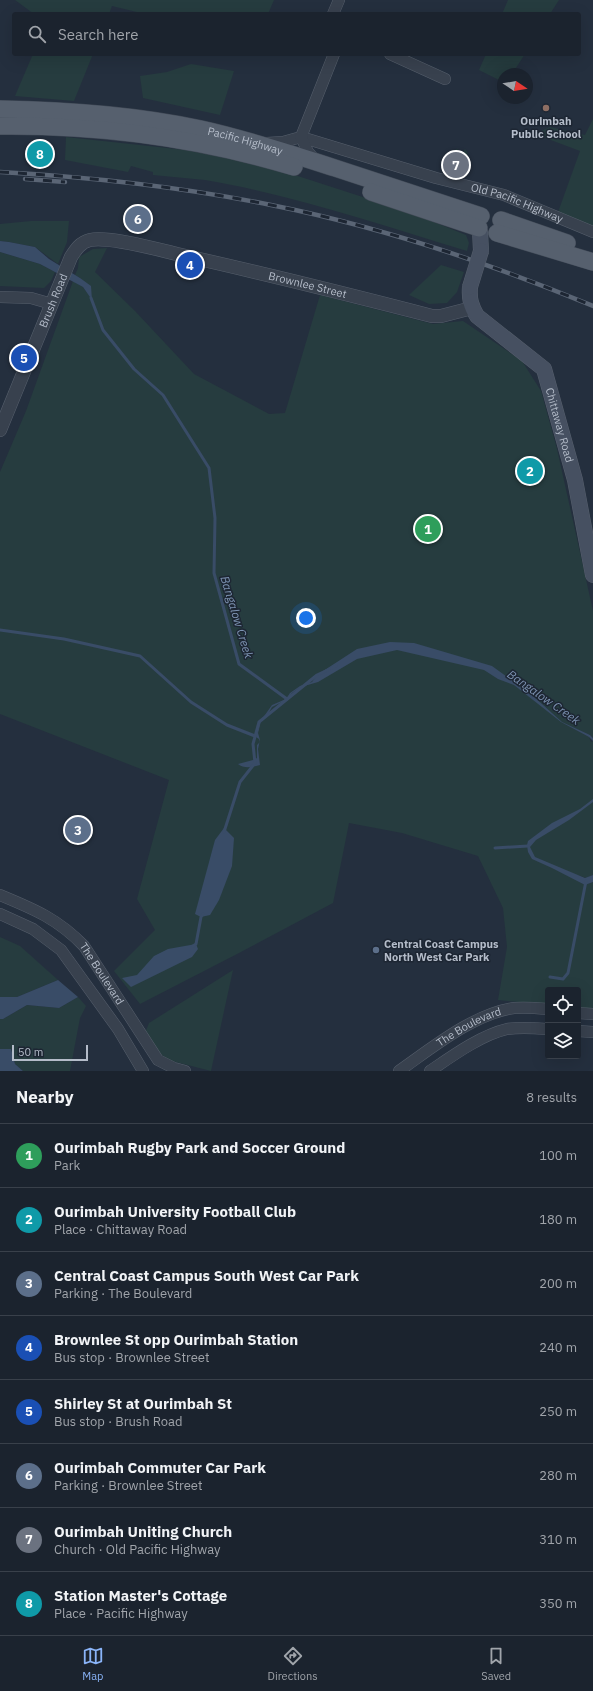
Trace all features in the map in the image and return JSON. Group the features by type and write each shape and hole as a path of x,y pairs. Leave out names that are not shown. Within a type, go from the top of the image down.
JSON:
{"main road":[{"name":"Pacific Highway","path":"0,109 90,112 139,118 202,129 257,143 318,162 489,227 562,241 593,250"},
{"name":"Pacific Highway","path":"0,126 114,130 209,145 301,169 489,227 593,262"},
{"path":"472,308 469,297 470,287 489,227"},
{"name":"Chittaway Road","path":"472,308 484,323 544,369 575,480 593,575"}],"street":[{"path":"334,12 339,0"},
{"path":"318,162 308,152 301,137 333,56"},
{"path":"395,56 445,78"},
{"path":"257,143 275,143 301,137"},
{"name":"Old Pacific Highway","path":"301,137 436,178 504,195 593,232"},
{"name":"Brownlee Street","path":"84,242 90,240 102,240 137,245 279,277 432,316 441,316 472,308"},
{"name":"Brush Road","path":"0,430 4,411 74,251 84,242"},
{"path":"0,297 31,298 52,304"},
{"name":"The Boulevard","path":"0,895 40,913 71,933 84,946 158,1060 185,1071"},
{"name":"The Boulevard","path":"0,914 33,929 61,950 118,1029 143,1071"},
{"name":"The Boulevard","path":"399,1071 446,1039 477,1021 514,1008 545,1009"},
{"path":"581,1012 593,1014"},
{"name":"The Boulevard","path":"430,1071 456,1053 501,1031 519,1028 545,1029"},
{"path":"581,1031 593,1032"}],"green space":[{"path":"15,0 274,0 269,12 137,12 112,6 110,12 31,12"},
{"path":"508,0 559,0 551,12 503,12"},
{"path":"32,56 92,56 74,101 15,96"},
{"path":"485,56 524,56 516,68 497,68 497,79 479,70"},
{"path":"191,64 234,71 220,115 143,98 140,76 167,72"},
{"path":"593,119 593,228 557,215 580,151 540,136 541,131 550,127 585,135"},
{"path":"66,137 186,150 267,166 412,213 466,235 469,243 467,251 337,211 238,186 205,180 153,175 153,172 131,166 128,172 65,160"},
{"path":"458,148 449,170 451,171 450,174 454,176 456,173 458,174 466,156 462,154 465,149 468,153 458,179 446,176 447,165 450,157"},
{"path":"31,221 69,221 67,242 58,264 35,247 0,241 0,224"},
{"path":"107,248 95,272 135,311 194,374 269,414 285,413 320,295 433,324 463,321 522,361 541,391 557,449 593,611 593,738 590,735 569,726 589,737 591,742 593,741 593,875 586,878 577,875 578,881 585,885 593,882 593,1009 581,1007 581,987 545,987 545,1005 498,1000 507,947 503,908 478,856 402,833 349,823 333,903 140,1004 114,971 155,930 137,899 169,780 0,714 0,472 26,411 73,281 83,287 92,299 80,278 75,275 78,268 79,257 93,249"},
{"path":"0,252 40,264 55,272 51,281 44,288 0,286"},
{"path":"441,265 464,272 457,292 447,303 429,304 409,295"},
{"path":"0,937 20,946 58,980 17,997 0,997"},
{"path":"233,970 211,1071 168,1060 156,1050 145,1033 149,1023"},
{"path":"78,997 86,1006 80,1018 70,1071 23,1071 15,1064 11,1049 0,1049 0,1019 3,1019 27,1005 59,1008"}],"water":[{"path":"0,241 35,247 49,259 91,286 92,300 83,287 40,264 0,252"},
{"path":"390,642 414,643 492,666 532,695 562,722 590,735 593,738 593,741 589,737 561,722 514,685 498,679 484,670 397,650 357,659 318,682 301,687 292,693 288,699 272,707 267,716 261,721 258,733 260,741 256,737 260,722 272,705 286,699 290,693 300,686 312,682 317,675 357,649"},
{"path":"259,743 258,749 260,765 252,767 240,766 238,764 257,758 257,745"},
{"path":"593,799 593,802 569,820 536,840 530,847 535,857 585,878 593,875 593,882 585,885 532,859 528,852 527,845 528,841 552,823 580,809"},
{"path":"224,828 234,838 232,866 219,900 210,915 201,917 195,914 215,840"},
{"path":"196,944 198,949 192,957 131,987 122,978 137,975 154,956 168,949"},
{"path":"58,980 78,997 59,1008 27,1005 3,1019 0,1019 0,997 17,997"},
{"path":"0,1049 11,1049 15,1064 23,1071 0,1071"}],"waterway":[{"name":"Bangalow Creek","path":"91,298 103,330 134,369 163,395 209,468 215,518 214,573 239,664 287,699"},
{"path":"0,630 64,639 140,656 191,702 227,725 255,736"},
{"path":"224,832 240,782 255,763 253,744 259,722 317,675 336,666"},
{"path":"495,848 528,846"},
{"path":"550,977 563,979 568,973 586,881"},
{"path":"193,946 196,944 201,917 203,914"}],"railway":[{"path":"0,172 102,180 170,188 271,205 312,214 394,235 475,261 593,306"},
{"path":"25,179 65,182"}],"place":[{"name":"Ourimbah Public School","path":"546,108"},
{"name":"Station Master's Cottage","path":"40,154"},
{"name":"Ourimbah Uniting Church","path":"456,165"},
{"name":"Ourimbah Commuter Car Park","path":"138,219"},
{"name":"Brownlee St opp Ourimbah Station","path":"190,265"},
{"name":"Shirley St at Ourimbah St","path":"24,358"},
{"name":"Ourimbah University Football Club","path":"530,471"},
{"name":"Ourimbah Rugby Park and Soccer Ground","path":"428,529"},
{"name":"Central Coast Campus South West Car Park","path":"78,830"},
{"name":"Central Coast Campus North West Car Park","path":"376,950"}]}
